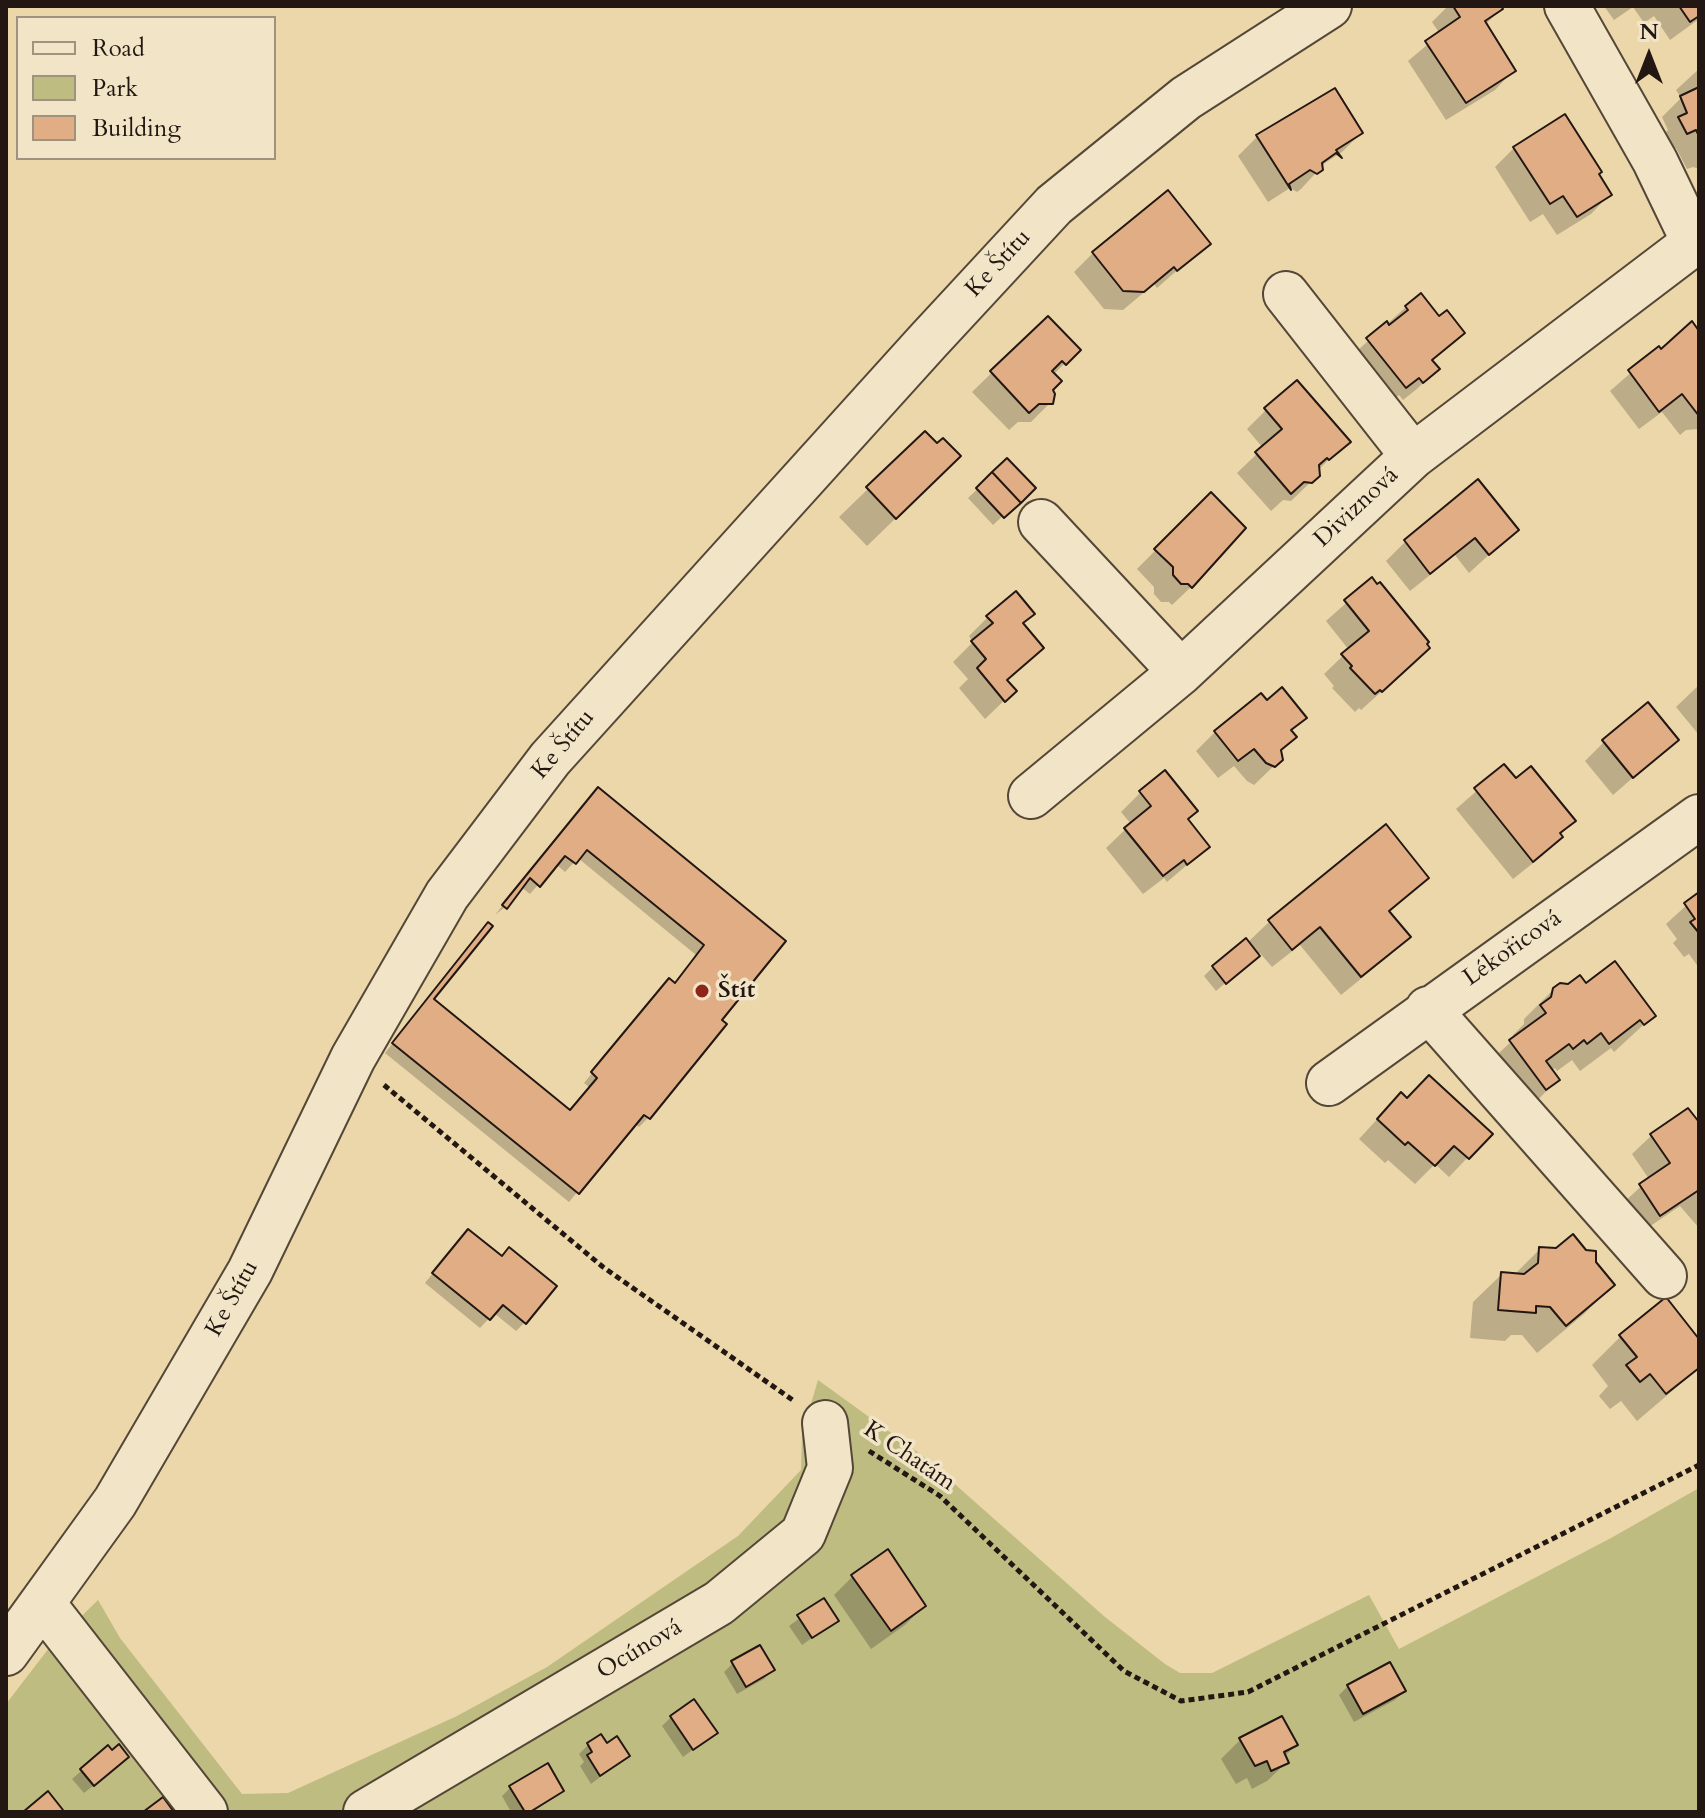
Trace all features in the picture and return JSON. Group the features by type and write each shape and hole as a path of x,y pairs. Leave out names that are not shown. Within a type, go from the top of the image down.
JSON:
{"street":[{"name":"Ke Štítu","path":"6,1653 115,1502 250,1271 353,1058 447,895 550,759 1054,205 1186,98 1329,6"},
{"path":"1567,6 1655,161 1696,241"},
{"name":"Diviznová","path":"1031,796 1181,672 1413,456 1696,241"},
{"path":"1286,294 1413,456"},
{"path":"1041,522 1181,672"},
{"name":"Lékořicová","path":"1329,1083 1699,817"},
{"path":"1428,1009 1664,1276"},
{"name":"Ocúnová","path":"366,1812 719,1603 803,1534 830,1468 825,1423"},
{"path":"43,1604 205,1812"}],"path":[{"name":"K Chatám","path":"353,1058 603,1267 825,1423 940,1496 1124,1671 1181,1701 1248,1692 1699,1465"}],"green space":[{"path":"818,1380 923,1456 1105,1617 1180,1673 1212,1673 1369,1595 1399,1649 1611,1538 1699,1488 1699,1812 6,1812 6,1704 49,1648 98,1600 120,1638 242,1794 288,1793 457,1716 547,1667 738,1536 801,1470 802,1434"}],"building":[{"path":"1453,6 1501,6 1503,9 1485,21 1516,71 1466,103 1425,41 1460,17"},
{"path":"1679,6 1699,6 1699,16 1690,22"},
{"path":"1699,87 1699,136 1696,130 1687,134 1678,117 1687,113 1680,96"},
{"path":"1335,88 1363,133 1336,150 1342,158 1336,153 1322,163 1323,170 1317,174 1310,170 1289,184 1291,190 1256,135"},
{"path":"1565,114 1602,172 1599,174 1612,195 1577,217 1563,196 1550,204 1513,147"},
{"path":"1168,190 1211,244 1177,271 1174,267 1144,292 1123,291 1092,252"},
{"path":"1421,293 1439,316 1447,310 1465,333 1432,360 1440,369 1423,383 1419,378 1406,388 1366,338 1387,321 1389,325 1408,310 1405,306"},
{"path":"1048,316 1081,350 1066,365 1062,361 1052,371 1062,381 1053,390 1053,404 1039,404 1029,413 990,371"},
{"path":"1692,321 1699,331 1699,416 1682,394 1659,412 1628,370 1659,346 1661,349"},
{"path":"1297,380 1351,442 1319,465 1320,476 1312,483 1304,482 1291,494 1255,452 1282,429 1264,408"},
{"path":"925,431 937,443 943,438 961,456 896,519 866,487"},
{"path":"1007,458 1036,488 1021,503 992,472"},
{"path":"992,472 1021,503 1004,518 976,488"},
{"path":"1478,479 1519,530 1489,555 1475,538 1430,574 1404,540"},
{"path":"1211,492 1246,528 1192,588 1181,584 1173,575 1173,567 1154,549"},
{"path":"1372,577 1377,584 1380,582 1429,642 1430,648 1382,692 1380,690 1375,694 1341,654 1369,631 1344,600"},
{"path":"1016,591 1035,614 1023,623 1044,648 1007,680 1017,691 1005,702 977,668 986,659 971,641 993,623 986,616"},
{"path":"1282,687 1307,718 1291,730 1297,737 1281,750 1283,760 1275,767 1266,763 1254,749 1238,761 1214,731 1261,693 1267,700"},
{"path":"1648,702 1679,740 1633,778 1602,740"},
{"path":"1504,764 1516,778 1531,766 1576,821 1560,833 1563,837 1533,862 1474,788"},
{"path":"1165,770 1198,811 1188,819 1210,847 1187,865 1184,860 1163,876 1124,828 1151,806 1139,791"},
{"name":"Štít","path":"598,787 786,941 722,1020 727,1024 650,1119 644,1115 579,1194 392,1043 488,922 493,926 434,999 570,1110 597,1078 591,1072 669,978 675,983 704,945 587,850 576,864 565,856 540,887 530,878 507,909 502,905"},
{"path":"1386,824 1429,878 1389,911 1411,937 1361,977 1320,927 1292,950 1268,920"},
{"path":"1699,892 1699,933 1690,922 1695,919 1684,903"},
{"path":"1246,938 1260,956 1226,984 1212,966"},
{"path":"1615,961 1656,1016 1644,1025 1640,1020 1609,1044 1601,1033 1587,1044 1584,1040 1573,1049 1569,1044 1546,1061 1560,1080 1546,1090 1509,1040 1546,1013 1540,1005 1551,997 1553,988 1560,983 1568,984 1580,975 1586,983"},
{"path":"1429,1075 1493,1134 1469,1159 1454,1146 1435,1166 1408,1142 1405,1145 1377,1119 1401,1092 1407,1098"},
{"path":"1688,1108 1699,1122 1699,1190 1660,1216 1639,1184 1670,1163 1650,1134"},
{"path":"468,1229 502,1256 509,1247 557,1286 526,1324 503,1305 490,1320 432,1273"},
{"path":"1573,1234 1586,1250 1596,1251 1596,1262 1615,1285 1566,1326 1550,1307 1536,1306 1536,1313 1498,1310 1501,1272 1524,1274 1538,1263 1539,1247 1556,1248"},
{"path":"1666,1297 1699,1339 1699,1368 1666,1394 1650,1374 1640,1382 1626,1365 1637,1357 1619,1335"},
{"path":"888,1549 926,1606 891,1631 851,1575"},
{"path":"824,1598 839,1621 812,1638 797,1615"},
{"path":"760,1645 775,1670 746,1687 731,1661"},
{"path":"1390,1662 1406,1691 1363,1714 1347,1685"},
{"path":"694,1699 718,1733 693,1750 670,1716"},
{"path":"1282,1716 1298,1745 1284,1752 1289,1763 1271,1771 1267,1761 1255,1766 1239,1738"},
{"path":"601,1734 607,1743 617,1736 630,1756 600,1776 587,1755 592,1752 587,1743"},
{"path":"119,1744 129,1757 94,1786 80,1769 108,1745 112,1750"},
{"path":"548,1763 564,1791 525,1812 509,1786"},
{"path":"48,1791 63,1810 61,1812 23,1812"},
{"path":"163,1797 174,1812 143,1812"}],"place":[{"name":"Štít","path":"702,991"}]}
